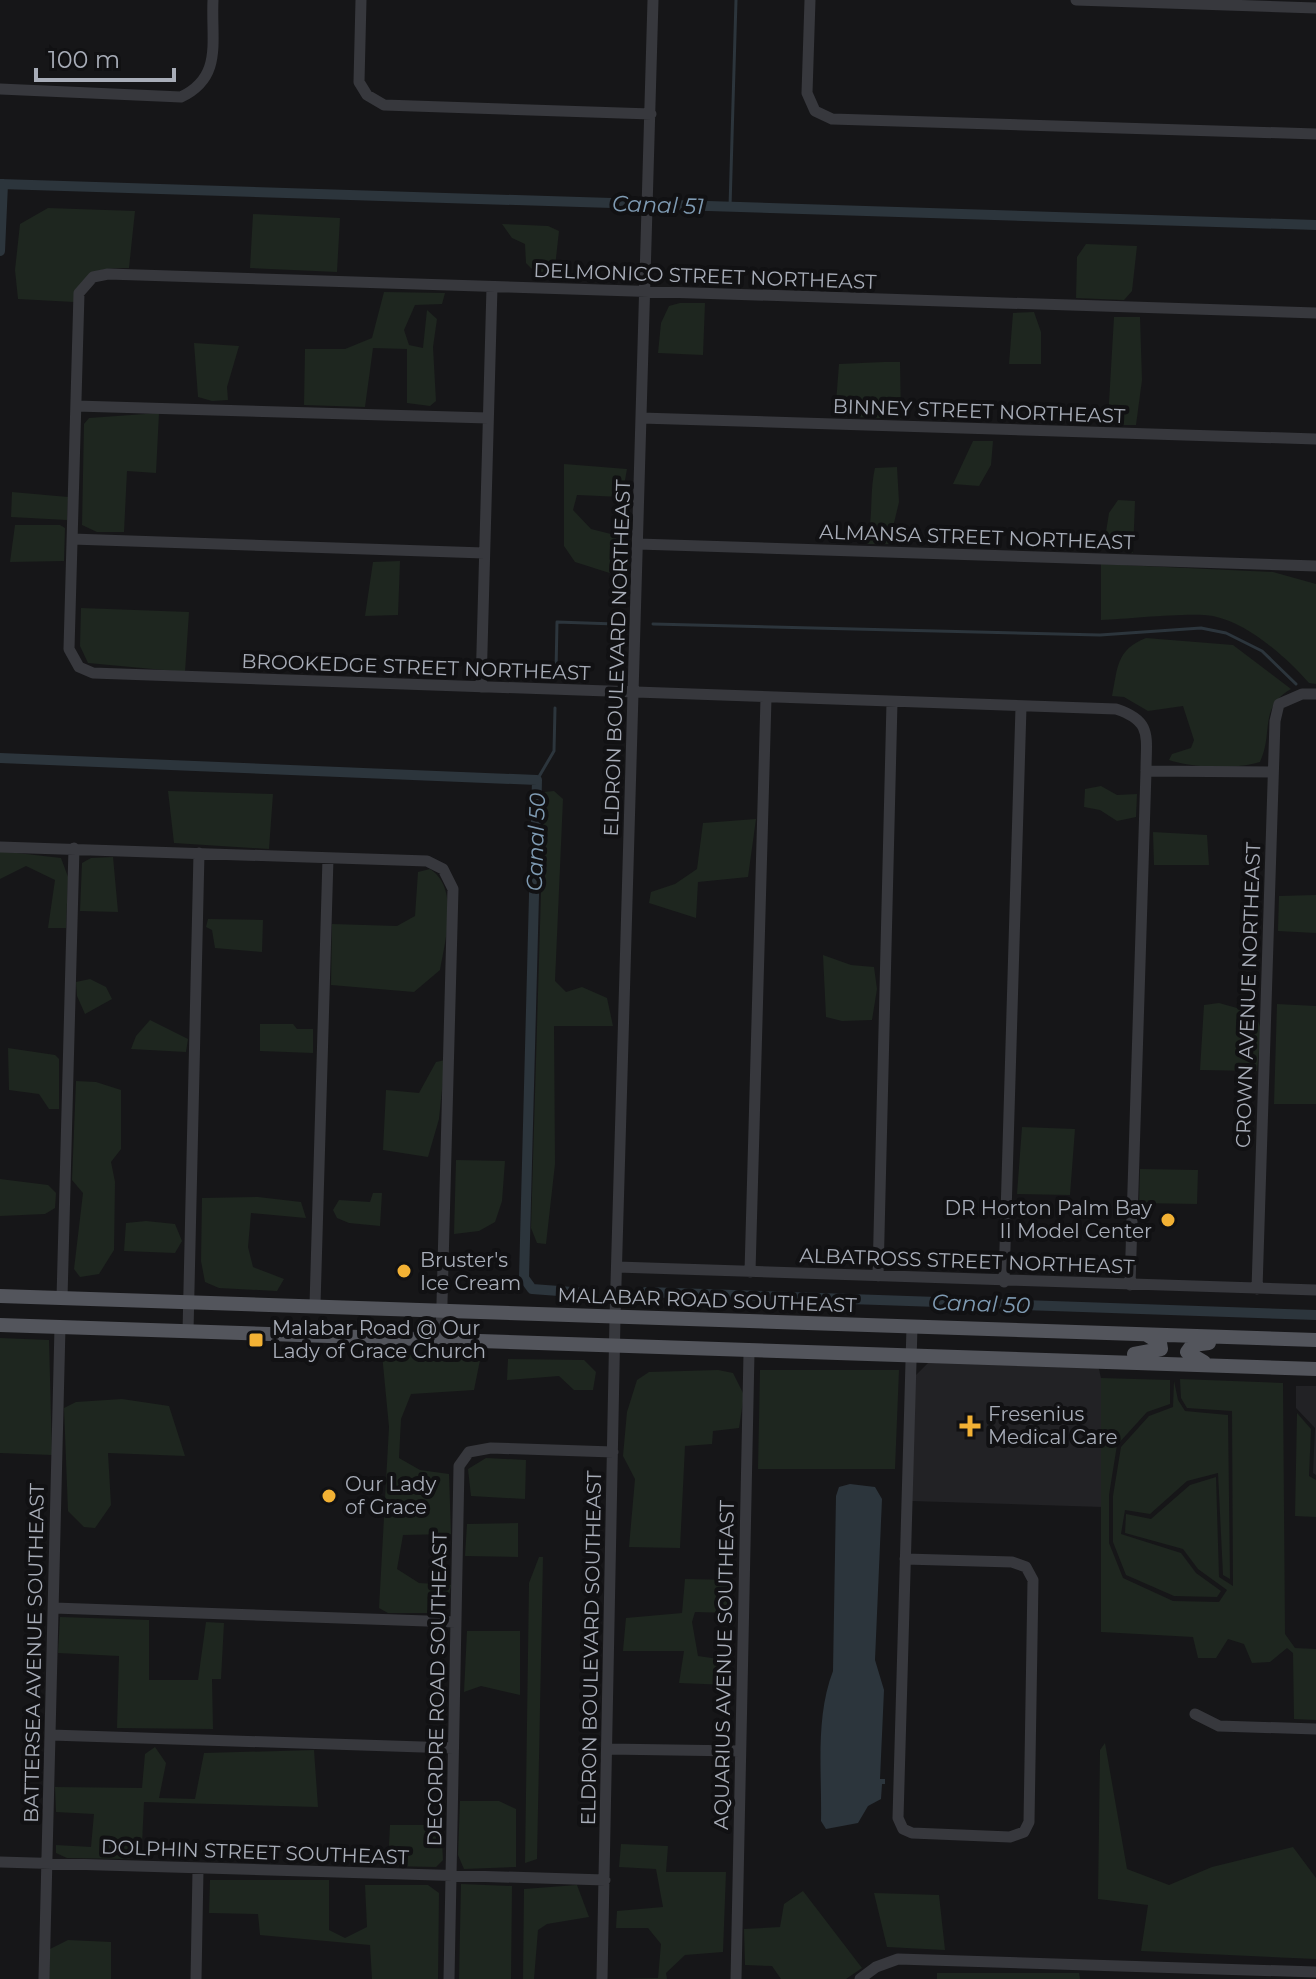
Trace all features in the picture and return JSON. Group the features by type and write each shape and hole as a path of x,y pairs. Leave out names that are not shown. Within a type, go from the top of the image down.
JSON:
{"main road":[{"name":"MALABAR ROAD SOUTHEAST","path":"0,1296 1316,1340"},
{"path":"0,1325 749,1353 1316,1369"},
{"path":"1051,1361 1077,1352 1157,1352 1160,1343 1147,1335"},
{"path":"1213,1364 1188,1356 1188,1348 1207,1343 1271,1345 1292,1339"},
{"path":"1290,1368 1316,1360"}],"street":[{"path":"0,89 181,97 201,88 210,71 213,0"},
{"path":"361,0 359,82 367,95 384,105 651,114"},
{"name":"ELDRON BOULEVARD NORTHEAST","path":"615,1318 653,0"},
{"path":"810,0 806,83 809,103 815,111 832,119 1316,134"},
{"path":"1076,0 1316,8"},
{"name":"DELMONICO STREET NORTHEAST","path":"76,406 79,293 93,277 108,274 1316,313"},
{"path":"481,687 492,287"},
{"path":"484,553 72,539 76,406 488,418"},
{"name":"BINNEY STREET NORTHEAST","path":"641,418 1316,439"},
{"name":"BROOKEDGE STREET NORTHEAST","path":"72,539 69,649 79,667 93,673 1116,709 1136,716 1146,729 1146,771"},
{"name":"ALMANSA STREET NORTHEAST","path":"638,544 1316,566"},
{"name":"CROWN AVENUE NORTHEAST","path":"1257,1289 1272,772 1279,704 1302,694 1316,694"},
{"path":"750,1272 766,698"},
{"path":"878,1276 892,702"},
{"path":"1004,1282 1021,707"},
{"path":"1130,1285 1146,771 1272,772"},
{"path":"0,847 427,861 443,869 453,889 441,1340"},
{"path":"62,1298 74,848"},
{"path":"188,1332 199,853"},
{"path":"315,1305 328,858"},
{"name":"ALBATROSS STREET NORTHEAST","path":"617,1267 1316,1290"},
{"name":"ELDRON BOULEVARD SOUTHEAST","path":"602,1979 615,1318"},
{"name":"BATTERSEA AVENUE SOUTHEAST","path":"44,1979 60,1327"},
{"path":"905,1559 1012,1562 1026,1567 1033,1580 1029,1822 1024,1832 1010,1837 912,1833 903,1829 898,1818 910,1357 912,1327"},
{"name":"AQUARIUS AVENUE SOUTHEAST","path":"736,1979 749,1353"},
{"name":"DECORDRE ROAD SOUTHEAST","path":"449,1979 459,1466 469,1452 491,1448 613,1452"},
{"path":"54,1608 455,1622"},
{"path":"1195,1714 1219,1726 1316,1729"},
{"path":"51,1735 453,1748"},
{"path":"607,1749 740,1751"},
{"name":"DOLPHIN STREET SOUTHEAST","path":"0,1862 605,1880"},
{"path":"196,1979 198,1870"},
{"path":"860,1979 876,1967 898,1959 1151,1973 1277,1976 1316,1972"}],"shaded area":[{"path":"48,208 135,211 129,268 94,273 83,283 74,302 18,299 15,270 20,224"},
{"path":"253,214 340,218 337,272 250,268"},
{"path":"502,224 548,226 559,231 554,276 536,273 526,263 525,244 512,238"},
{"path":"1086,244 1137,246 1132,291 1124,300 1076,298 1077,257"},
{"path":"384,292 445,293 442,304 415,305 404,330 409,345 423,348 427,310 437,319 433,347 436,401 430,406 407,403 407,349 373,348 365,407 304,405 305,349 345,349 372,338"},
{"path":"705,303 703,355 658,353 661,323 669,306"},
{"path":"1034,312 1041,332 1041,364 1009,364 1013,313"},
{"path":"1114,317 1140,317 1142,380 1136,425 1121,425 1108,420"},
{"path":"194,343 239,346 227,387 228,400 212,401 198,397"},
{"path":"900,362 901,419 835,416 839,364"},
{"path":"159,413 156,473 127,471 124,532 97,532 82,525 84,424 89,418"},
{"path":"973,441 993,441 991,465 979,486 953,484"},
{"path":"564,464 627,469 622,497 577,495 573,510 591,529 623,537 616,575 575,562 564,546"},
{"path":"897,467 899,502 889,544 866,544 875,468"},
{"path":"12,492 68,497 67,520 11,517"},
{"path":"1118,500 1135,501 1133,553 1104,545 1109,513"},
{"path":"15,525 60,525 65,528 64,561 10,562"},
{"path":"400,561 398,615 365,616 373,562"},
{"path":"1101,564 1273,572 1316,584 1316,684 1309,683 1253,633 1213,616 1101,620"},
{"path":"81,608 189,612 185,672 88,663 80,646"},
{"path":"1146,638 1233,645 1291,689 1274,704 1270,713 1260,762 1214,767 1169,760 1172,754 1191,748 1194,740 1183,706 1148,711 1124,697 1112,696 1117,668 1124,654"},
{"path":"1101,786 1117,795 1137,794 1136,817 1117,821 1100,810 1084,807 1085,789"},
{"path":"168,791 273,794 269,849 174,843"},
{"path":"554,791 563,799 555,981 566,992 582,987 607,998 613,1026 554,1026 555,1164 546,1244 537,1243 531,1228 544,792"},
{"path":"756,819 748,877 698,882 696,918 649,903 651,892 675,884 697,869 703,823"},
{"path":"1153,832 1207,835 1209,865 1154,865"},
{"path":"0,851 61,858 68,877 66,928 48,928 55,880 26,866 0,879"},
{"path":"113,857 118,912 80,911 82,863 91,858"},
{"path":"430,869 445,889 448,902 440,970 414,992 331,985 332,924 397,926 415,916 418,872"},
{"path":"1316,895 1316,933 1278,931 1279,896"},
{"path":"208,919 263,920 262,952 215,948 212,930 206,927"},
{"path":"823,955 851,965 874,967 877,989 872,1020 842,1021 826,1017"},
{"path":"90,979 106,987 112,999 85,1014 77,996 76,982"},
{"path":"1219,1003 1255,1013 1261,1029 1257,1071 1200,1070 1204,1005"},
{"path":"1277,1004 1316,1006 1316,1104 1274,1104"},
{"path":"150,1020 188,1039 186,1052 131,1049 136,1036"},
{"path":"260,1024 293,1024 297,1029 313,1029 313,1053 260,1051"},
{"path":"8,1048 55,1055 59,1059 59,1109 49,1109 39,1094 9,1090"},
{"path":"445,1060 439,1119 428,1157 383,1150 386,1090 419,1093 436,1062"},
{"path":"76,1081 96,1082 121,1090 121,1149 111,1162 115,1182 114,1250 99,1274 80,1277 74,1269 83,1193 72,1180"},
{"path":"1022,1127 1075,1129 1070,1195 1017,1194"},
{"path":"456,1160 505,1161 502,1201 495,1222 479,1231 454,1234"},
{"path":"1140,1169 1198,1170 1197,1204 1139,1203"},
{"path":"0,1179 48,1185 56,1193 55,1208 45,1214 0,1216"},
{"path":"373,1193 382,1193 380,1226 349,1223 337,1218 333,1210 339,1200 370,1202"},
{"path":"258,1197 301,1202 306,1218 251,1213 248,1247 253,1267 284,1279 277,1291 219,1288 205,1282 201,1261 202,1198"},
{"path":"146,1221 175,1224 182,1241 175,1253 124,1251 126,1223"},
{"path":"0,1338 49,1340 52,1455 0,1453"},
{"path":"382,1354 481,1355 474,1390 411,1394 401,1419 399,1458 420,1470 449,1474 451,1534 403,1535 397,1569 419,1583 451,1585 447,1606 440,1613 388,1613 379,1608 389,1427"},
{"path":"508,1359 584,1360 596,1372 593,1390 574,1390 559,1376 507,1380"},
{"path":"929,1362 1098,1365 1101,1378 1103,1507 911,1501 914,1377"},
{"path":"718,1370 733,1373 744,1395 739,1428 713,1431 712,1444 685,1446 680,1548 629,1547 635,1479 623,1456 627,1412 637,1380 649,1372"},
{"path":"760,1370 899,1370 895,1469 758,1469"},
{"path":"1101,1378 1170,1380 1170,1404 1147,1412 1117,1445 1109,1495 1109,1543 1123,1578 1173,1601 1219,1602 1227,1590 1198,1569 1183,1549 1125,1533 1126,1514 1151,1519 1190,1485 1216,1477 1219,1577 1233,1586 1232,1411 1187,1408 1181,1398 1180,1379 1283,1383 1285,1634 1295,1648 1316,1649 1316,1720 1294,1719 1293,1653 1287,1648 1270,1662 1252,1663 1244,1644 1228,1639 1216,1658 1198,1658 1193,1637 1101,1632"},
{"path":"1174,1381 1178,1400 1185,1411 1228,1415 1230,1579 1223,1575 1218,1473 1187,1481 1150,1514 1125,1510 1121,1534 1181,1553 1196,1573 1221,1591 1217,1597 1174,1596 1126,1575 1113,1542 1113,1496 1121,1447 1149,1416 1173,1407"},
{"path":"1296,1386 1316,1386 1316,1475 1313,1473 1315,1428 1296,1408"},
{"path":"122,1399 169,1406 185,1456 108,1453 111,1505 95,1528 84,1527 68,1511 64,1408 76,1402"},
{"path":"1297,1413 1311,1429 1309,1476 1316,1480 1316,1517 1295,1516"},
{"path":"486,1458 526,1460 525,1499 471,1496 468,1469"},
{"path":"850,1484 875,1487 882,1499 875,1660 884,1690 880,1779 885,1779 885,1784 882,1784 881,1799 868,1806 858,1823 826,1829 821,1821 821,1745 824,1707 833,1671 836,1496 839,1487"},
{"path":"518,1523 518,1557 465,1556 467,1524"},
{"path":"539,1557 543,1557 537,1859 525,1863 529,1583"},
{"path":"685,1579 732,1580 731,1613 695,1612 692,1622 698,1656 732,1661 728,1685 679,1683 684,1651 623,1651 626,1618 682,1613"},
{"path":"60,1617 149,1620 149,1680 198,1680 206,1622 224,1623 221,1679 212,1679 213,1729 117,1728 119,1656 58,1653"},
{"path":"467,1631 520,1631 520,1695 481,1686 464,1692"},
{"path":"1105,1743 1127,1869 1169,1885 1212,1867 1293,1847 1316,1878 1316,1959 1141,1951 1148,1905 1098,1899 1100,1750"},
{"path":"155,1747 166,1763 159,1798 195,1799 204,1753 314,1750 318,1807 144,1802 142,1844 129,1859 67,1858 56,1853 56,1845 91,1847 94,1814 56,1812 55,1787 142,1788 145,1754"},
{"path":"460,1801 499,1801 516,1809 516,1867 464,1869 458,1855"},
{"path":"390,1825 441,1825 443,1860 436,1867 388,1866"},
{"path":"621,1844 668,1846 666,1872 726,1872 723,1952 685,1955 666,1973 667,1979 620,1979 658,1978 661,1944 648,1928 616,1928 617,1911 663,1907 656,1869 619,1867"},
{"path":"210,1880 329,1880 329,1930 345,1938 367,1927 365,1885 428,1885 439,1893 438,1979 372,1979 370,1945 260,1935 258,1914 209,1913"},
{"path":"461,1884 512,1886 511,1979 459,1979"},
{"path":"577,1885 589,1917 547,1924 538,1930 534,1979 523,1979 524,1889"},
{"path":"803,1891 862,1968 846,1979 781,1979 772,1966 745,1965 744,1929 780,1927 784,1904"},
{"path":"874,1893 939,1895 945,1950 887,1947"},
{"path":"68,1940 111,1942 111,1979 49,1979 50,1949"},
{"path":"937,1973 1079,1973 1080,1979 937,1979"}],"waterway":[{"path":"730,207 736,0"},
{"name":"Canal 51","path":"0,184 1316,225"},
{"name":"Canal 50","path":"0,251 3,184"},
{"path":"556,671 557,622 615,624"},
{"path":"653,624 1100,635 1201,628 1226,633 1262,651 1296,684"},
{"path":"537,780 554,751 555,708"},
{"name":"Canal 50","path":"0,758 537,780 524,1278 532,1289 586,1293"},
{"name":"Canal 50","path":"646,1292 1316,1315"}],"place":[{"name":"DR Horton Palm Bay II Model Center","path":"1168,1220"},
{"name":"Bruster's Ice Cream","path":"404,1271"},
{"name":"Malabar Road @ Our Lady of Grace Church","path":"256,1340"},
{"name":"Fresenius Medical Care","path":"970,1426"},
{"name":"Our Lady of Grace","path":"329,1496"}]}
